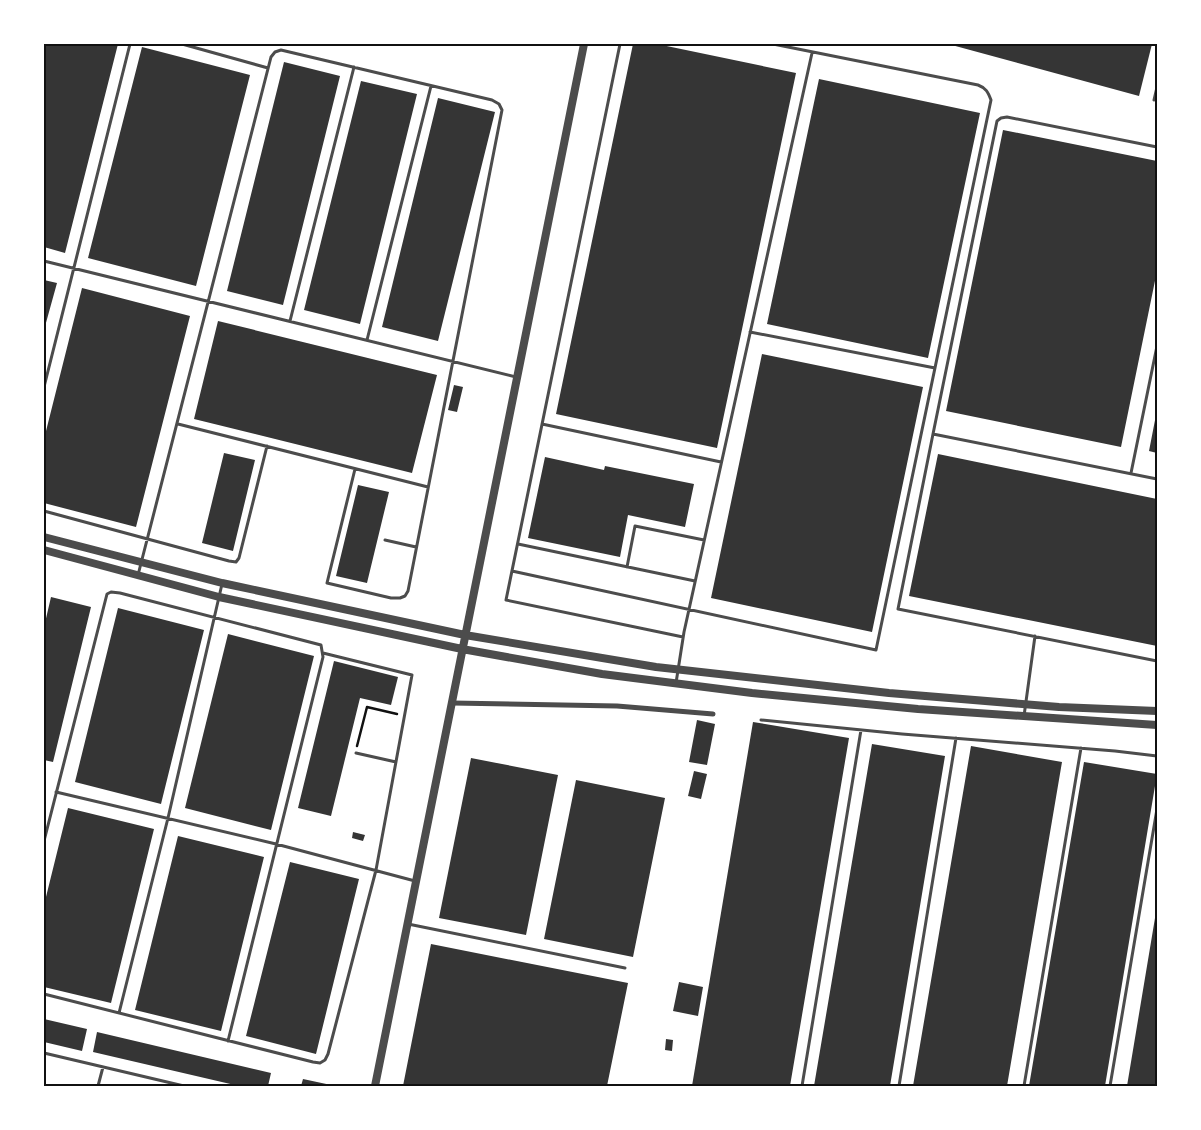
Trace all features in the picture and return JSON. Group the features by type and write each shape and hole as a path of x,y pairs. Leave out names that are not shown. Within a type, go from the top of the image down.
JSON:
{"street":[{"path":"375,1086 584,44"},
{"path":"44,537 222,583 465,635 677,670 889,693 1026,704 1157,711"},
{"path":"44,550 219,597 462,649 602,674 676,684 918,709 1157,725"},
{"path":"452,702 617,706 713,714"}],"lane":[{"path":"44,387 130,44"},
{"path":"182,44 269,68"},
{"path":"620,44 506,600 683,637"},
{"path":"512,571 876,650 991,100 985,88 978,85 773,44"},
{"path":"138,576 271,57 275,52 281,50 492,100 499,104 502,110 406,596 392,598 327,583 355,469"},
{"path":"676,684 683,637 695,581 812,53"},
{"path":"290,322 354,67"},
{"path":"367,340 431,86"},
{"path":"1154,100 1157,87"},
{"path":"1157,148 1007,117 997,121 898,609 1157,660"},
{"path":"44,261 517,377"},
{"path":"750,332 935,368"},
{"path":"1131,474 1157,346"},
{"path":"178,424 428,487"},
{"path":"542,424 721,462"},
{"path":"933,434 1157,479"},
{"path":"44,511 236,562 239,558 267,446"},
{"path":"627,567 635,526 704,540"},
{"path":"385,540 416,548"},
{"path":"518,544 695,581"},
{"path":"119,1013 168,818 222,583"},
{"path":"44,841 106,594 111,592 120,593 321,645 323,653 228,1040"},
{"path":"1024,717 1035,636"},
{"path":"44,994 313,1062 325,1060 376,870 412,675 323,653"},
{"path":"761,720 1157,756"},
{"path":"802,1086 860,730"},
{"path":"899,1086 956,738"},
{"path":"1024,1086 1081,748"},
{"path":"356,753 396,762"},
{"path":"56,792 276,844 416,881"},
{"path":"1110,1086 1157,809"},
{"path":"407,924 626,968"},
{"path":"44,1053 184,1086"},
{"path":"98,1086 103,1067"}],"path":[{"path":"356,753 367,707 405,716"}],"building":[{"path":"44,44 118,44 65,253 44,247"},
{"path":"633,44 657,44 796,73 717,448 556,414"},
{"path":"948,44 1152,44 1139,96"},
{"path":"142,47 250,75 196,286 88,258"},
{"path":"284,62 340,76 283,305 227,291"},
{"path":"819,79 980,113 928,358 767,324"},
{"path":"361,81 417,94 360,324 304,310"},
{"path":"438,98 495,112 438,341 382,327"},
{"path":"1003,130 1157,161 1157,271 1121,447 946,411"},
{"path":"44,280 57,283 44,330"},
{"path":"82,288 190,316 136,527 44,503 44,439"},
{"path":"218,321 437,375 412,473 194,419"},
{"path":"762,354 923,387 872,632 711,598"},
{"path":"454,385 463,387 457,412 448,410"},
{"path":"1157,415 1157,453 1149,451"},
{"path":"224,453 255,460 233,551 202,543"},
{"path":"938,454 1157,499 1157,646 909,596"},
{"path":"545,457 604,470 605,466 694,484 685,527 628,515 620,557 528,538"},
{"path":"358,485 389,492 367,583 336,576"},
{"path":"51,597 91,607 53,762 44,760 44,627"},
{"path":"118,608 204,630 161,804 75,782"},
{"path":"228,634 314,656 271,830 185,808"},
{"path":"334,661 398,677 391,705 360,698 331,816 298,808"},
{"path":"697,720 715,724 707,765 689,762"},
{"path":"753,722 849,738 790,1086 692,1086"},
{"path":"872,744 945,756 890,1086 814,1086"},
{"path":"971,746 1062,762 1007,1086 913,1086"},
{"path":"471,758 558,775 526,935 439,918"},
{"path":"1084,762 1157,774 1105,1086 1029,1086"},
{"path":"694,771 707,774 701,799 688,796"},
{"path":"576,780 665,798 633,957 544,939"},
{"path":"68,808 154,829 111,1003 44,987 44,905"},
{"path":"353,832 365,835 363,841 352,838"},
{"path":"178,836 264,857 221,1031 135,1010"},
{"path":"290,862 359,879 316,1054 246,1036"},
{"path":"1156,912 1157,1086 1127,1086"},
{"path":"431,944 628,983 607,1086 403,1086"},
{"path":"679,982 703,987 698,1016 673,1011"},
{"path":"44,1019 87,1029 82,1051 44,1042"},
{"path":"97,1032 271,1073 268,1086 239,1086 93,1052"},
{"path":"666,1039 673,1040 672,1051 665,1050"},
{"path":"303,1079 331,1085 331,1086 301,1086"}]}
